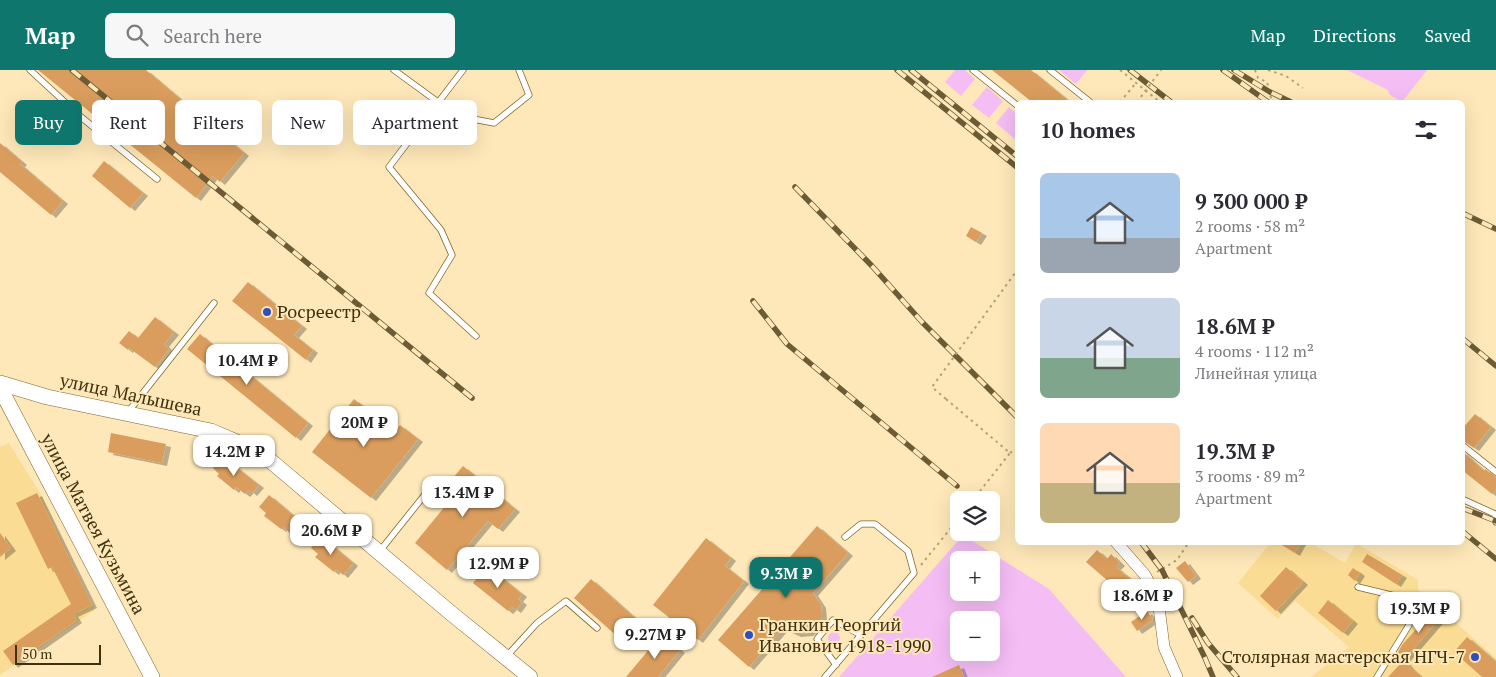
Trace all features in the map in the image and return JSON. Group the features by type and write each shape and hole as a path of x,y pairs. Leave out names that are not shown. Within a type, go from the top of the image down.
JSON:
{"street":[{"name":"улица Малышева","path":"0,383 47,397 128,412 211,431 260,452 530,677"},
{"name":"улица Матвея Кузьмина","path":"0,388 152,677"},
{"path":"1119,545 1145,575 1158,599 1164,647 1177,677"}],"lane":[{"path":"30,70 81,117 158,179"},
{"path":"394,70 434,100"},
{"path":"440,100 463,70"},
{"path":"477,120 494,123 529,95 519,70"},
{"path":"973,70 1015,104"},
{"path":"1050,70 1088,100"},
{"path":"406,145 389,167 441,230 452,254 429,293 476,336"},
{"path":"128,412 214,303"},
{"path":"1465,447 1496,472"},
{"path":"378,552 427,492"},
{"path":"1465,500 1495,513 1496,522"},
{"path":"825,677 914,573 908,552 875,524 861,524 845,537"},
{"path":"1358,587 1391,595 1407,611 1409,625 1376,677"},
{"path":"506,657 536,623 566,601 597,628"},
{"path":"836,665 817,639 833,620 861,635"}],"path":[{"path":"1120,70 1157,100"},
{"path":"1139,100 1161,70"},
{"path":"1255,70 1258,78 1267,82 1270,100"},
{"path":"1268,70 1286,76 1303,88"},
{"path":"1122,100 1136,83"},
{"path":"1010,453 932,387 1015,273"},
{"path":"980,491 1015,449"},
{"path":"914,573 950,530"},
{"path":"1145,575 1162,570 1178,560 1187,545"}],"shaded area":[{"path":"955,70 965,70 975,79 961,96 945,82"},
{"path":"1059,70 1087,70 1076,84"},
{"path":"1347,70 1427,70 1404,100 1399,100 1390,95 1388,90"},
{"path":"987,87 1003,101 989,118 972,105"},
{"path":"1009,107 1015,112 1015,139 996,123"},
{"path":"9,443 41,495 95,610 0,675 0,447"},
{"path":"958,541 973,541 988,551 950,551 950,601 1000,601 1000,558 1049,589 1126,677 839,677"},
{"path":"1268,545 1314,545 1345,563 1355,545 1359,545 1418,580 1418,590 1496,658 1496,677 1311,677 1349,647 1295,601 1278,619 1238,583"},
{"path":"832,632 836,632 840,638 836,644 832,644 828,640 828,636"}],"building":[{"path":"38,70 146,70 181,100 175,100 175,145 235,145 244,153 220,182 213,176 196,198 131,145 165,145 165,100 92,100 92,114 82,106 82,100 75,100"},
{"path":"992,70 1031,70 1068,100 1030,100"},
{"path":"0,143 22,162 20,164 63,201 51,215 0,172"},
{"path":"104,161 143,193 130,208 92,176"},
{"path":"971,227 982,233 976,242 966,236"},
{"path":"248,282 302,326 294,335 313,350 306,360 232,301"},
{"path":"155,317 174,332 164,344 169,349 155,367 119,343 129,331 138,338"},
{"path":"200,334 308,423 296,438 187,349"},
{"path":"354,399 395,432 400,425 418,439 371,498 312,452"},
{"path":"1475,414 1491,427 1474,448 1465,442 1465,426"},
{"path":"111,433 166,444 162,463 108,452"},
{"path":"1465,454 1484,471 1485,469 1496,477 1496,490 1492,494 1465,472"},
{"path":"222,456 259,485 252,493 249,490 245,494 236,487 234,490 217,476 219,474 213,468"},
{"path":"463,466 515,509 498,529 488,521 447,570 415,543 455,494 446,486"},
{"path":"37,493 92,605 73,614 77,620 13,665 3,651 71,604 52,567 48,569 16,503"},
{"path":"269,495 301,522 291,534 264,516 266,513 259,507"},
{"path":"817,526 848,553 813,593 821,605 822,617 817,627 808,633 796,634 783,628 749,667 718,640"},
{"path":"0,533 11,548 0,557"},
{"path":"321,536 353,563 343,575 336,569 334,572 315,557 318,554 311,548"},
{"path":"706,538 731,558 725,566 744,581 698,640 653,605"},
{"path":"1282,545 1299,545 1295,553"},
{"path":"1097,550 1107,559 1111,554 1120,563 1116,567 1135,583 1124,595 1086,562"},
{"path":"1367,554 1402,575 1396,584 1362,562"},
{"path":"1185,561 1196,576 1188,582 1176,568"},
{"path":"487,566 522,594 518,599 522,602 516,610 512,607 508,611 473,583 477,578 474,576 480,568 483,571"},
{"path":"1286,567 1303,582 1276,611 1260,596"},
{"path":"1353,568 1360,573 1355,581 1348,575"},
{"path":"591,579 636,619 619,638 574,598"},
{"path":"1328,600 1353,621 1343,633 1318,613"},
{"path":"1435,608 1443,615 1404,660 1397,654 1402,645"},
{"path":"1147,611 1153,620 1137,631 1131,622"},
{"path":"661,635 680,650 658,677 626,677"},
{"name":"Столярная мастерская НГЧ-7","path":"1467,637 1496,662 1496,677 1482,677 1454,652"},
{"path":"1404,660 1410,667 1421,677 1388,677"},
{"path":"959,665 964,677 932,677"}],"railway":[{"path":"72,70 472,398"},
{"path":"897,70 1015,166"},
{"path":"911,70 1015,155"},
{"path":"1130,70 1168,100"},
{"path":"1223,70 1265,100"},
{"path":"1234,70 1287,100"},
{"path":"795,187 872,266 922,322 1015,415"},
{"path":"1465,214 1496,229"},
{"path":"753,301 787,344 957,486"},
{"path":"1465,340 1496,366"},
{"path":"1465,509 1496,521"},
{"path":"1465,533 1496,559"},
{"path":"1143,545 1162,570 1213,677"},
{"path":"1192,618 1208,643 1237,677"}],"place":[{"name":"Росреестр","path":"267,312"},
{"name":"Гранкин Георгий Иванович 1918-1990","path":"749,635"},
{"name":"Столярная мастерская НГЧ-7","path":"1475,657"}]}
